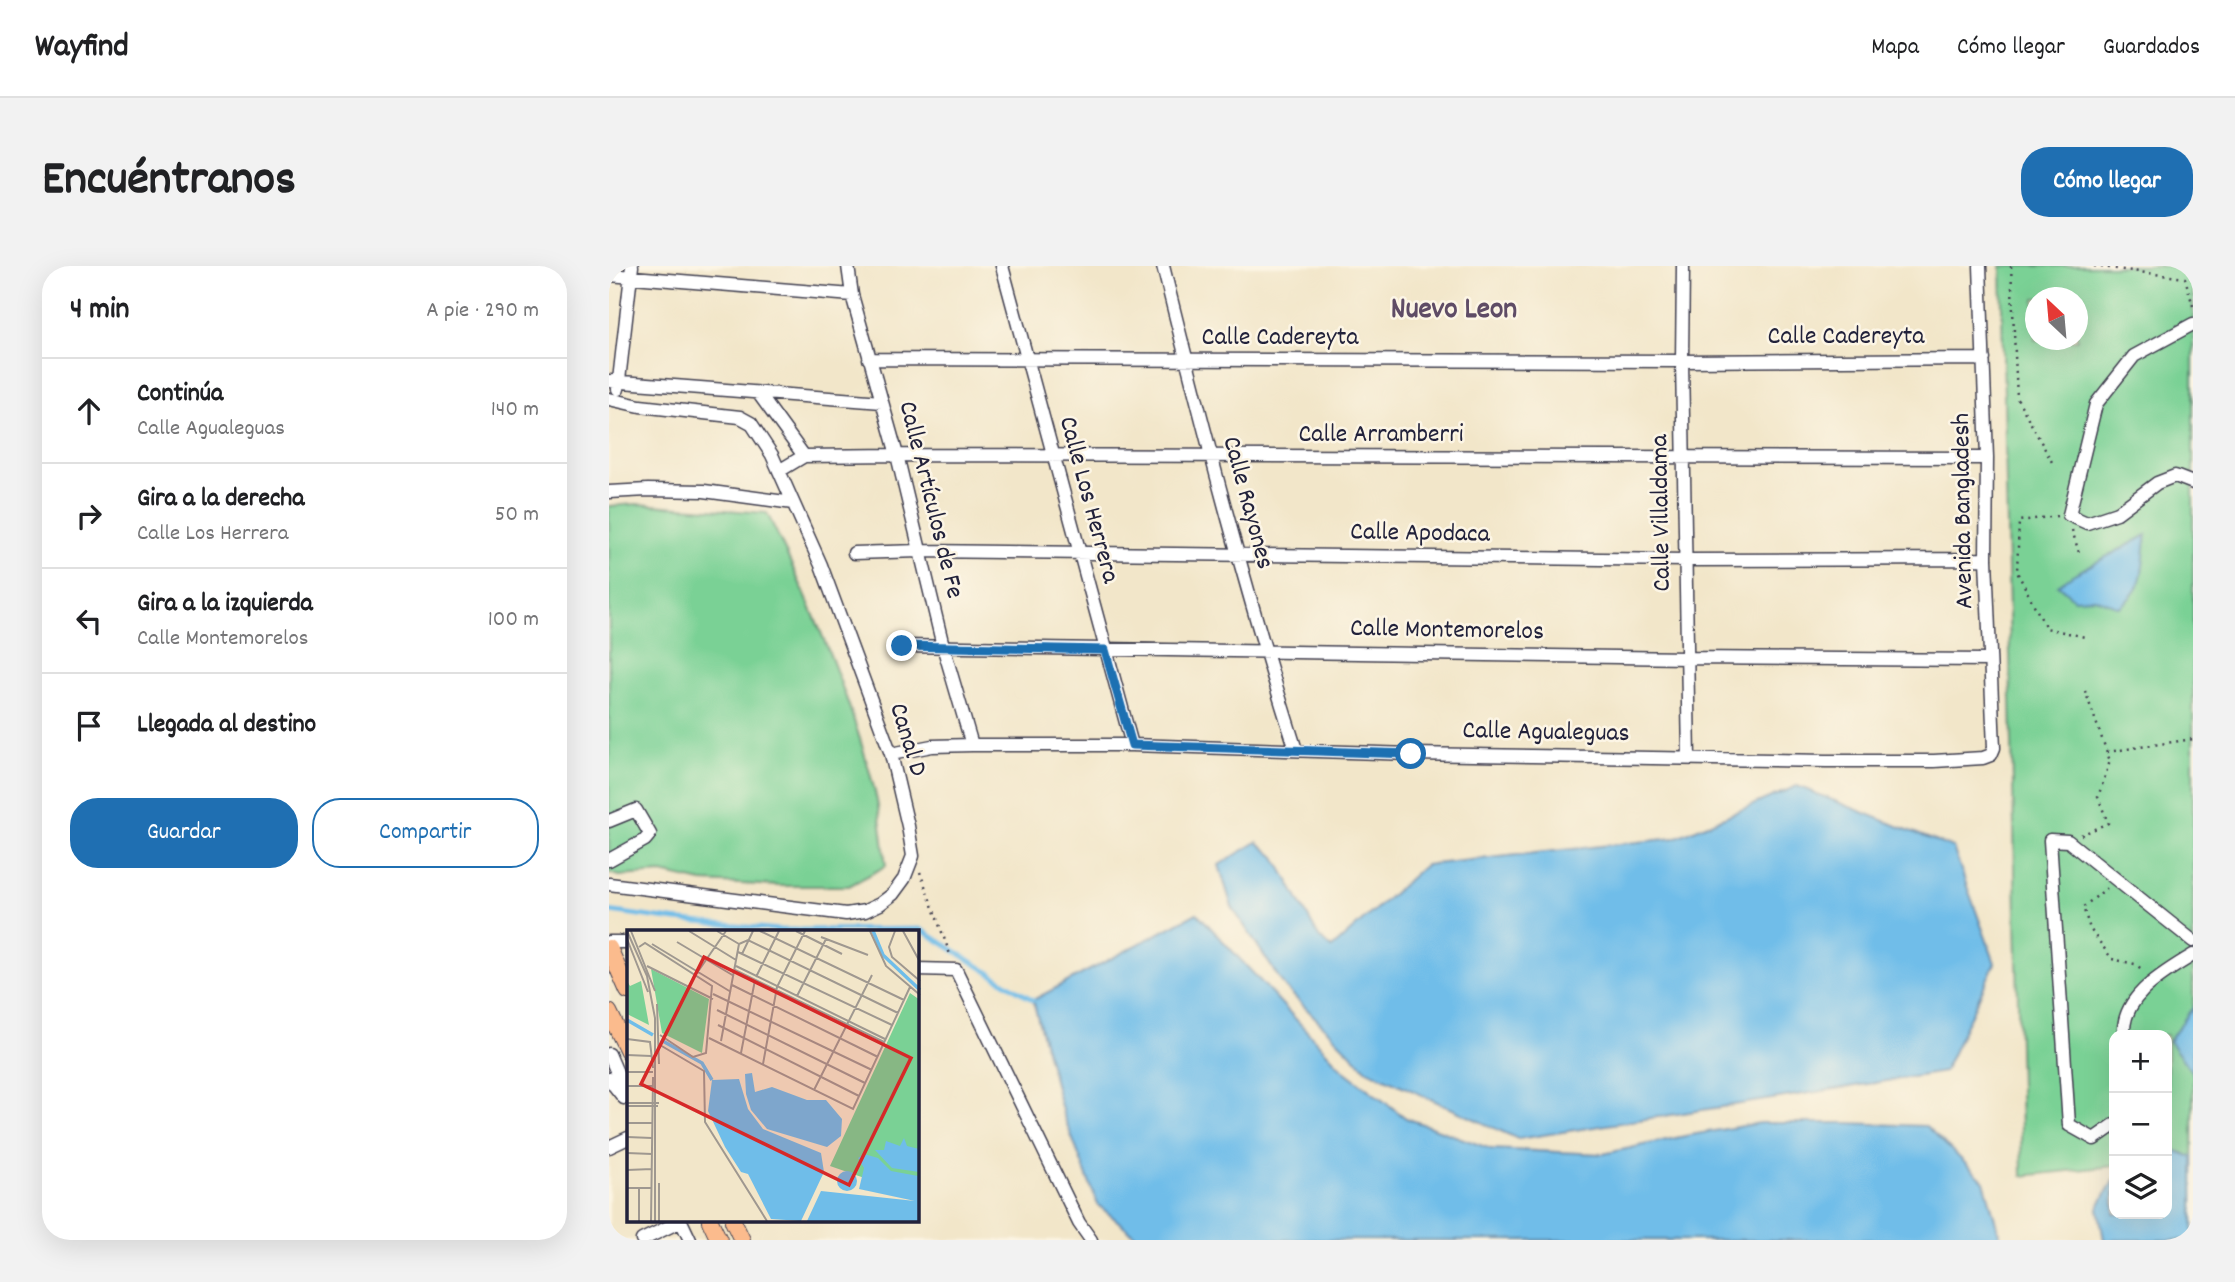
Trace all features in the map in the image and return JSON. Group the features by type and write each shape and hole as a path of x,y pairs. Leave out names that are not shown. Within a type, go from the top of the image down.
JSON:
{"main road":[{"path":"609,948 627,989"},
{"path":"609,1012 627,1048"},
{"path":"710,1222 719,1240"},
{"path":"733,1222 742,1240"}],"street":[{"name":"Calle Artículos de Fe","path":"848,266 852,295 897,455 943,646 972,745"},
{"name":"Calle Los Herrera","path":"1002,266 1132,745"},
{"name":"Calle Rayones","path":"1163,266 1210,457 1264,650 1296,750"},
{"name":"Calle Villaldama","path":"1683,266 1683,458 1689,759"},
{"name":"Avenida Bangladesh","path":"1980,266 1987,458 1986,559 1994,748 1991,755"},
{"path":"613,400 631,271"},
{"path":"609,275 631,271 852,295"},
{"path":"2193,324 2134,356 2097,404 2069,515 2087,523 2116,513 2157,483 2175,476 2193,483"},
{"name":"Calle Cadereyta","path":"869,359 1984,359"},
{"path":"614,381 881,402"},
{"path":"759,394 804,456 779,471"},
{"name":"Canal D","path":"613,400 639,406 740,417 751,423 758,433 779,471 821,565 891,754 913,856"},
{"name":"Calle Arramberri","path":"804,456 1987,458"},
{"path":"609,492 704,491 793,503"},
{"name":"Calle Apodaca","path":"854,553 920,551 1079,555 1238,554 1686,560 1986,559"},
{"name":"Calle Montemorelos","path":"902,646 1990,660"},
{"name":"Calle Agualeguas","path":"891,754 932,746 1132,745 1885,762 1983,758 1991,755"},
{"path":"609,821 636,810 650,834 645,840 609,860"},
{"path":"2109,1128 2094,1139 2069,1125 2050,840 2068,841 2193,941"},
{"path":"609,884 846,914 865,911 893,894 904,879 913,856"},
{"path":"609,942 627,942"},
{"path":"2124,1030 2123,1023 2129,1006 2155,979 2193,955"},
{"path":"919,970 955,971 1079,1223 1091,1240"},
{"path":"609,1054 627,1098"},
{"path":"609,1079 627,1099"},
{"path":"609,1147 627,1138"},
{"path":"642,1240 679,1222"},
{"path":"682,1222 691,1240"}],"path":[{"path":"2011,266 2017,398 2053,464"},
{"path":"2094,266 2185,278 2193,306"},
{"path":"2080,556 2069,515 2019,521 2017,572 2046,628 2085,637"},
{"path":"2068,841 2108,823 2098,797 2110,761 2085,691"},
{"path":"2107,752 2193,739"},
{"path":"913,856 950,956"},
{"path":"2116,880 2083,907 2090,929 2112,959 2135,964 2155,979"}],"green space":[{"path":"2001,266 2193,266 2193,1157 2172,1159 2172,1030 2109,1030 2109,1167 2022,1176"},
{"path":"637,504 767,513 814,615 854,720 877,801 886,866 849,886 702,882 662,873 619,876 609,873 609,506"}],"water":[{"path":"2147,535 2139,584 2135,592 2119,607 2095,598 2074,599 2058,585 2074,574"},
{"path":"1797,786 1953,848 1995,963 1944,1072 1518,1139 1367,1070 1285,987 1232,907 1219,865 1257,842 1275,857 1319,937 1332,948 1425,865 1675,838"},
{"path":"1197,913 1344,1071 1406,1118 1491,1149 1603,1154 1760,1123 1926,1126 1984,1181 2001,1240 1141,1240 1098,1205 1063,1114 1033,1000"},
{"path":"2193,1007 2193,1074 2172,1045 2172,1037"},
{"path":"2172,1149 2193,1157 2193,1240 2104,1240 2098,1208 2109,1188 2109,1219 2172,1219"}],"waterway":[{"path":"609,911 781,930 920,929 1033,1000"}],"district":[{"name":"Nuevo Leon","path":"1454,311"}],"route":[{"path":"902,646 1105,650 1132,745 1411,754"}]}
